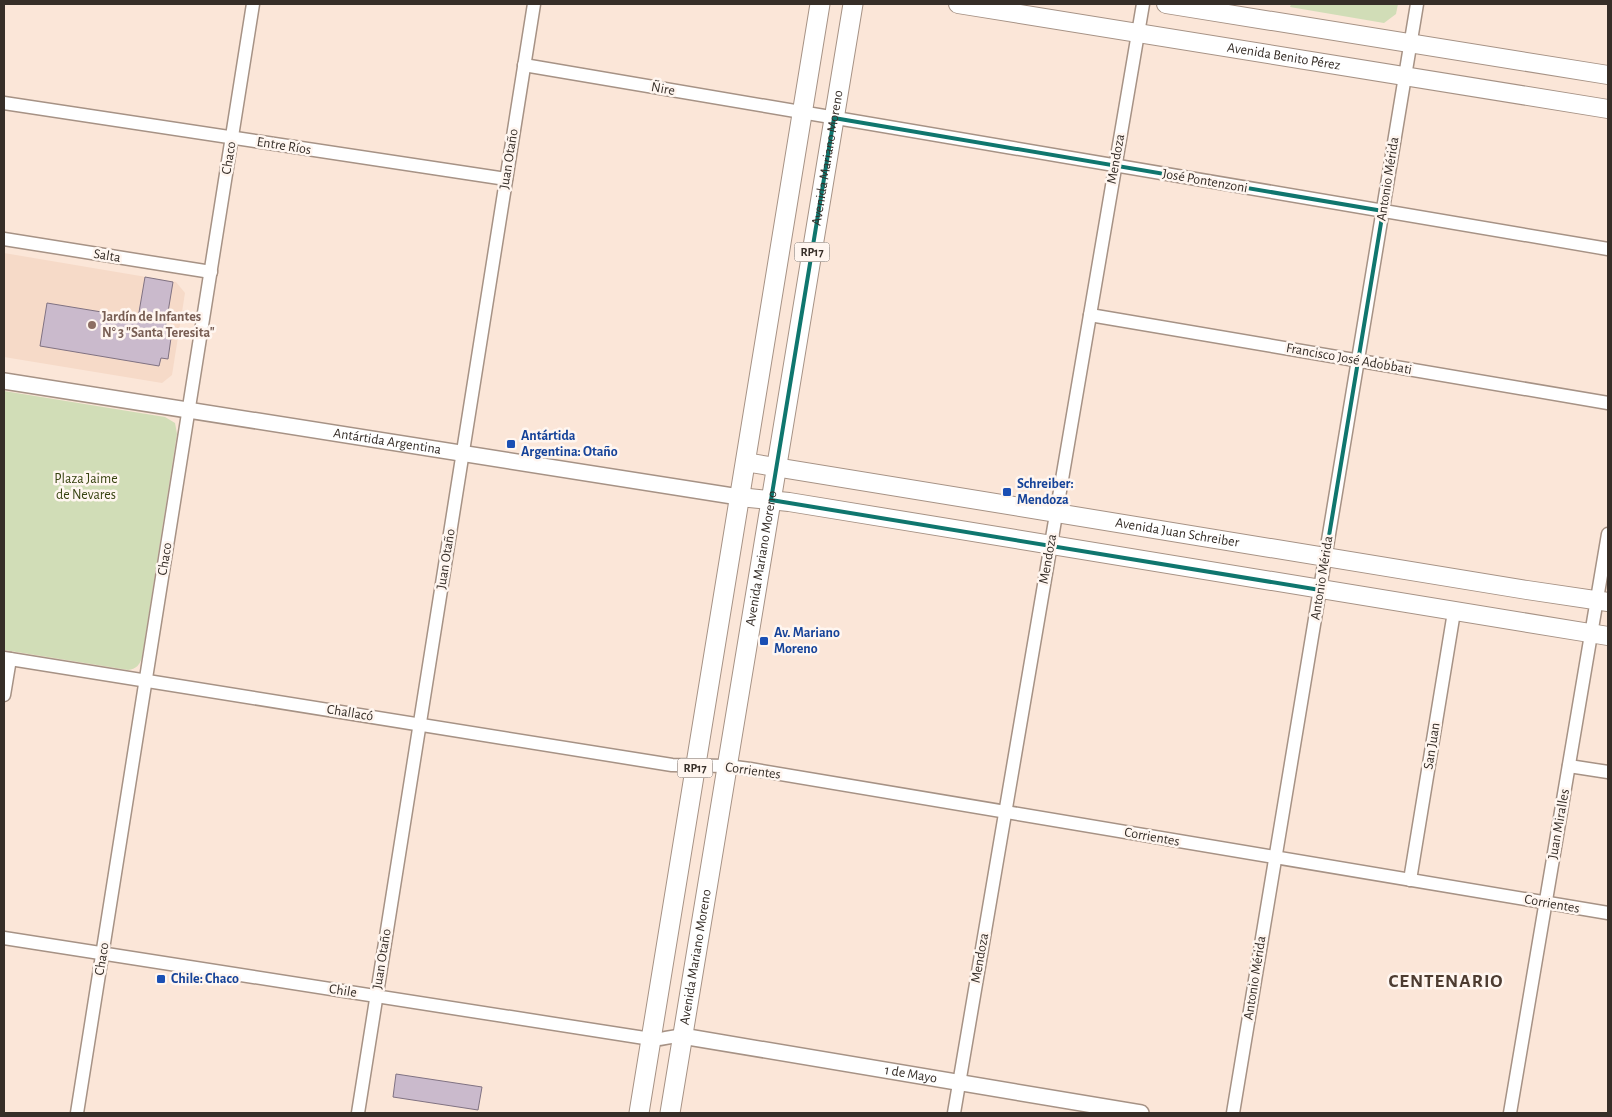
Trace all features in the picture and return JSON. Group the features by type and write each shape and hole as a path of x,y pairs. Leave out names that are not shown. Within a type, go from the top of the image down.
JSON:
{"main road":[{"name":"RP17","path":"639,1113 820,4"},
{"name":"Avenida Mariano Moreno","path":"670,1113 852,4"},
{"name":"Avenida Benito Pérez","path":"958,4 1608,109"},
{"path":"1166,4 1608,75"},
{"name":"Avenida Juan Schreiber","path":"745,462 1603,601"},
{"name":"Antártida Argentina","path":"740,498 771,500"},
{"path":"771,500 1600,635"}],"street":[{"name":"Chaco","path":"77,1113 253,4"},
{"name":"Juan Otaño","path":"358,1113 534,4"},
{"name":"Mendoza","path":"954,1113 1143,4"},
{"name":"Antonio Mérida","path":"1232,1113 1417,4"},
{"name":"Ñire","path":"524,65 803,112"},
{"name":"Entre Ríos","path":"4,103 506,179"},
{"name":"José Pontenzoni","path":"803,112 1608,249"},
{"name":"Salta","path":"4,239 210,272"},
{"name":"Francisco José Adobbati","path":"1090,315 1608,403"},
{"name":"Antártida Argentina","path":"4,381 740,498"},
{"name":"Juan Miralles","path":"1510,1113 1569,766 1600,635 1608,534"},
{"name":"San Juan","path":"1410,880 1454,612"},
{"name":"Challacó","path":"7,659 672,765 696,766"},
{"path":"4,695 7,659"},
{"name":"Corrientes","path":"696,766 727,766 1608,913"},
{"path":"1569,766 1608,772"},
{"name":"Chile","path":"4,938 651,1040 682,1036"},
{"name":"1 de Mayo","path":"682,1036 1141,1113"}],"highlighted area":[{"path":"834,118 1383,211 1320,590 771,500"}],"shaded area":[{"name":"Jardín de Infantes N° 3 \"Santa Teresita\"","path":"4,253 176,282 185,293 172,375 162,383 4,357"}],"green space":[{"path":"1291,4 1398,4 1396,14 1384,23 1290,7"},
{"name":"Plaza Jaime de Nevares","path":"4,391 165,417 175,423 177,434 142,657 139,664 133,669 128,670 4,650"}],"building":[{"path":"145,277 173,282 165,330 172,331 168,359 161,358 159,366 40,346 47,303 138,318"},
{"path":"396,1074 482,1087 478,1110 393,1097"}],"place":[{"name":"Jardín de Infantes N° 3 \"Santa Teresita\"","path":"92,325"},
{"name":"Antártida Argentina: Otaño","path":"511,444"},
{"name":"Schreiber: Mendoza","path":"1007,492"},
{"name":"Av. Mariano Moreno","path":"764,641"},
{"name":"Chile: Chaco","path":"161,979"}],"district":[{"name":"CENTENARIO","path":"1446,981"}]}
